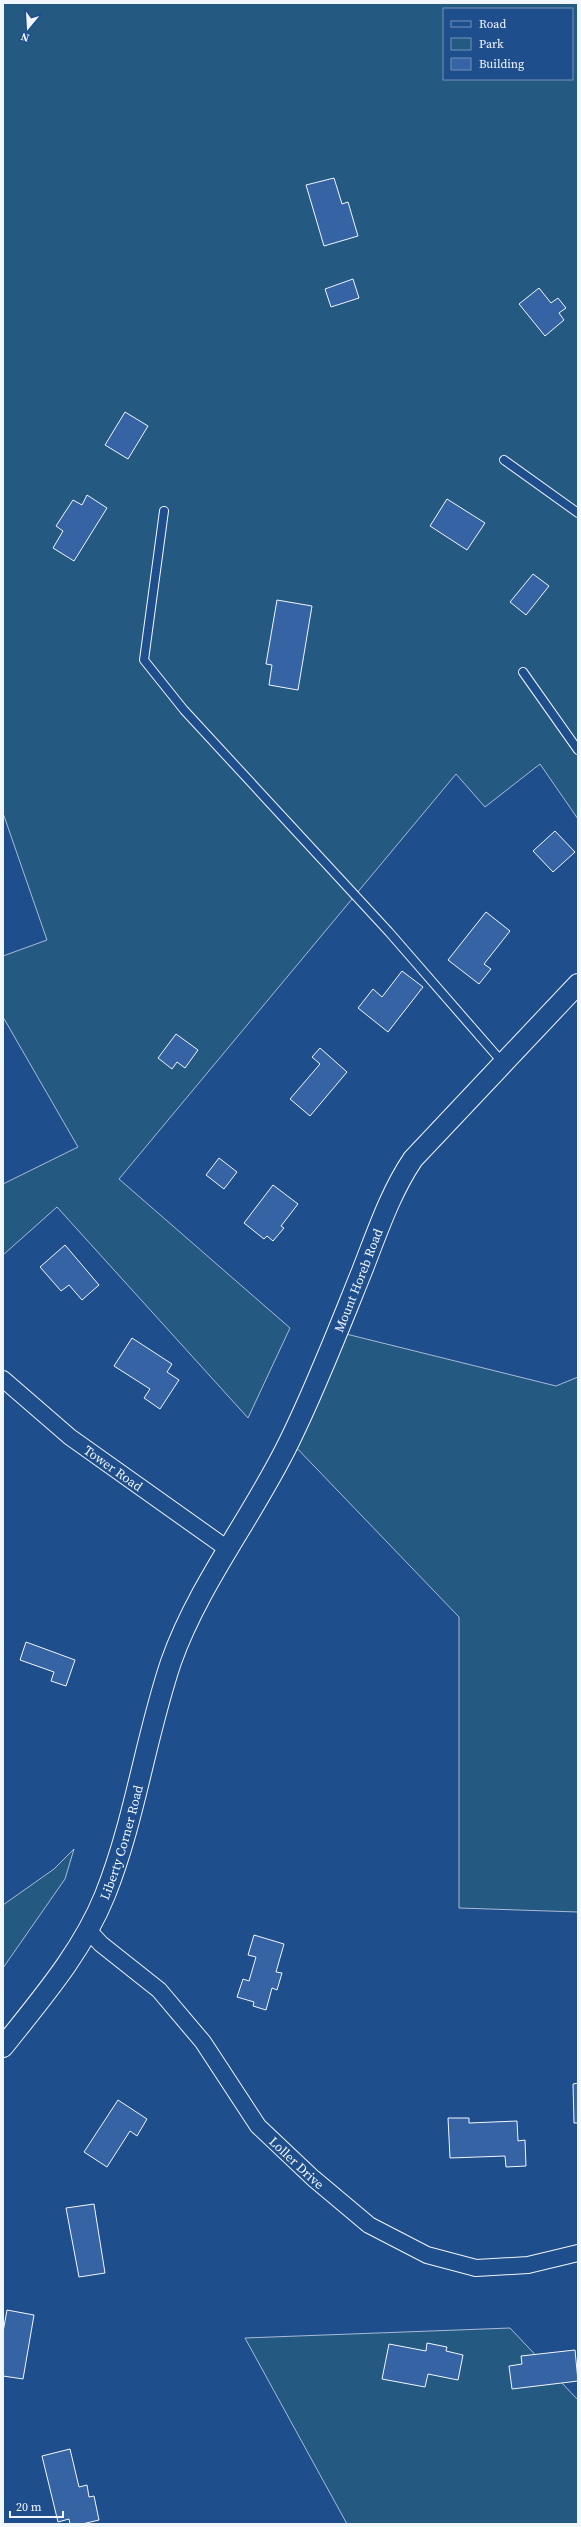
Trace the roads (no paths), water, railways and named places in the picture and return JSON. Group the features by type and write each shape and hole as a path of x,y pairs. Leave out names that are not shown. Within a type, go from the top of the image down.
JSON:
{"street":[{"name":"Mount Horeb Road","path":"192,1614 290,1441 338,1332 398,1182 413,1159 578,984"},
{"name":"Tower Road","path":"3,1379 70,1437 229,1550"},
{"name":"Liberty Corner Road","path":"3,2047 66,1965 88,1930 115,1869 160,1697 174,1655 192,1614"},
{"name":"Loller Drive","path":"88,1930 101,1944 159,1990 203,2042 258,2126 313,2178 369,2225 427,2255 476,2268 528,2265 578,2253"}],"lane":[{"path":"504,460 578,513"},
{"path":"164,511 144,660 184,710 384,926 503,1063"},
{"path":"523,672 578,750"}]}
